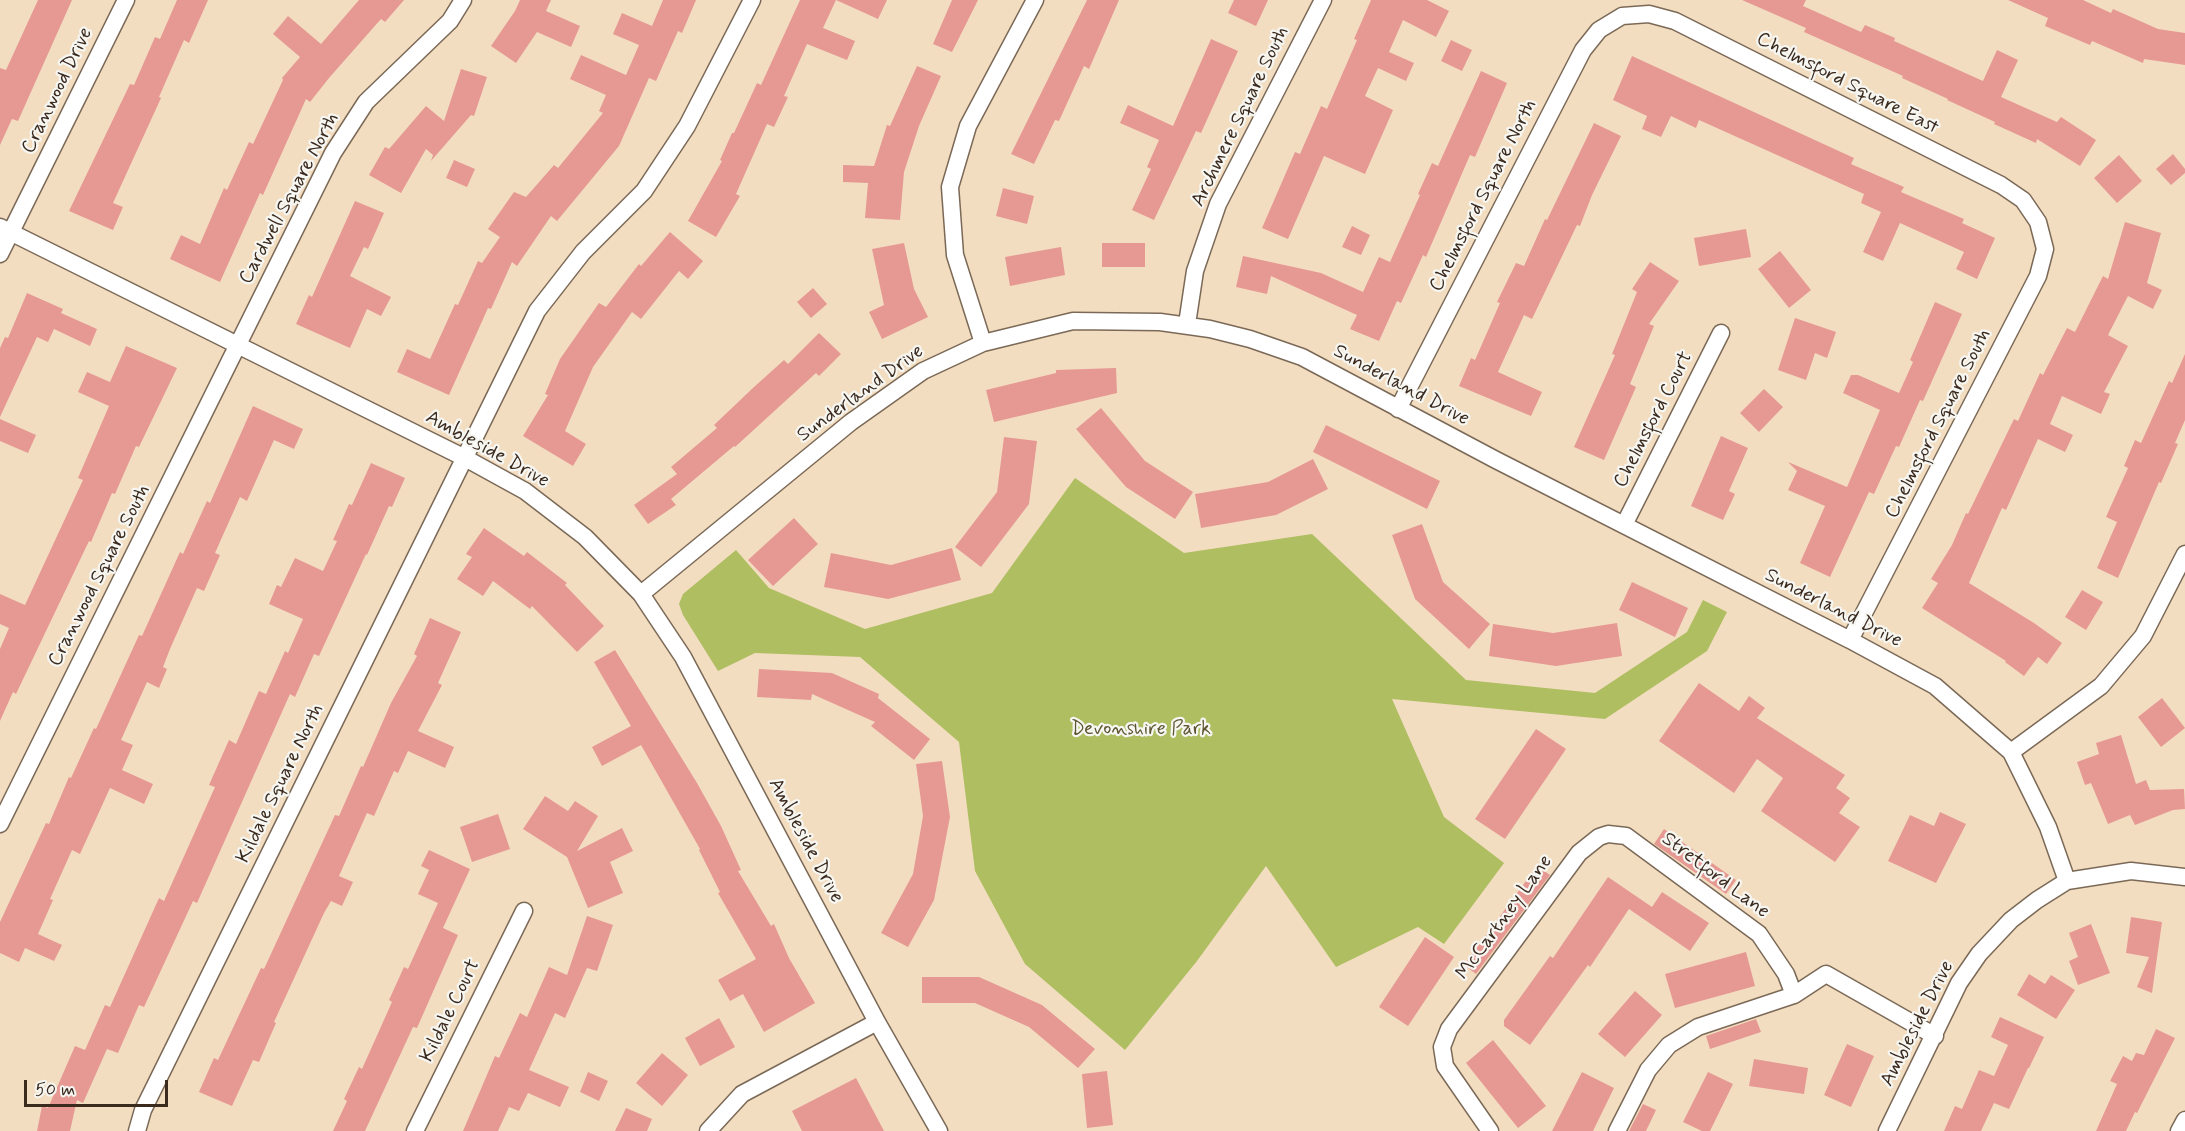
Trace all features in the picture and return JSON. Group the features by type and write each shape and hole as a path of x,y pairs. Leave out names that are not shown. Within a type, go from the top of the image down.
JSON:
{"street":[{"name":"Cranwood Drive","path":"0,254 5,230 126,0"},
{"name":"Cardwell Square North","path":"237,346 338,145 366,102 406,66 450,21 463,0"},
{"name":"Kildale Square North","path":"137,1131 143,1110 537,311 583,252 644,191 687,126 752,0"},
{"path":"983,343 955,255 950,187 968,126 1035,0"},
{"name":"Archmere Square South","path":"1187,324 1195,271 1218,204 1323,0"},
{"name":"Chelmsford Square East","path":"1622,16 1649,14 1675,21 2001,185 2023,200 2038,222"},
{"name":"Chelmsford Square North","path":"1398,409 1583,50 1599,30 1622,16"},
{"name":"Chelmsford Square South","path":"1850,640 2038,276 2045,249 2038,222"},
{"name":"Ambleside Drive","path":"5,230 465,458 525,491 585,537 641,594 683,657 877,1022 939,1131"},
{"name":"Sunderland Drive","path":"641,594 851,422 923,371 983,343 1073,321 1187,324 1250,339 1302,357 1398,409 1850,640 1935,686 2011,752 2048,827 2067,881"},
{"name":"Chelmsford Court","path":"1624,525 1721,333"},
{"name":"Cranwood Square South","path":"0,824 237,346"},
{"path":"2011,752 2101,686 2143,636 2185,554"},
{"name":"Stretford Lane","path":"1599,837 1608,834 1626,836 1759,934 1786,974 1794,995"},
{"name":"McCartney Lane","path":"1490,1131 1445,1066 1442,1047 1449,1029 1579,853 1599,837"},
{"name":"Ambleside Drive","path":"1887,1131 1959,983 1979,954 2011,920 2067,881 2131,871 2185,877"},
{"name":"Kildale Court","path":"415,1131 524,911"},
{"path":"1617,1131 1648,1070 1669,1045 1698,1027 1794,995 1826,974 1935,1036"},
{"path":"708,1131 742,1094 877,1022"},
{"path":"2180,1131 2185,1120"}],"green space":[{"name":"Devonshire Park","path":"1075,478 1184,553 1312,534 1466,680 1595,693 1687,632 1703,600 1727,612 1707,651 1605,719 1392,699 1444,817 1504,863 1444,944 1418,927 1336,967 1266,866 1197,961 1125,1050 1025,964 975,871 959,742 860,657 755,653 718,671 683,615 679,604 683,594 736,550 769,588 865,629 992,593"}],"building":[{"path":"38,0 72,0 18,121 12,119 0,145 0,68 6,70"},
{"path":"177,0 208,0 189,43 184,40 159,97 161,98 113,203 123,207 113,230 69,211 130,84 134,85 155,37 160,39"},
{"path":"359,0 404,0 385,22 381,19 310,102 306,99 263,195 260,193 220,282 170,259 181,235 200,244 224,188 227,190 249,142 253,144 282,78 300,57 273,34 288,16 321,44"},
{"path":"520,0 551,0 546,11 580,26 571,47 537,32 516,63 491,46"},
{"path":"663,0 696,0 682,33 678,31 656,81 649,78 619,146 557,221 551,216 517,266 512,262 491,309 488,308 449,395 397,372 407,349 430,359 478,261 482,263 500,237 488,229 514,192 526,197 554,165 558,168 603,113 599,111 606,95 570,79 581,55 626,75 639,45 613,34 622,13 652,26"},
{"path":"800,0 836,0 823,28 855,41 847,60 807,44 784,96 788,97 774,127 767,124 736,194 740,196 716,237 688,221 722,161 720,160 732,133 757,83 761,85"},
{"path":"836,0 887,0 878,19"},
{"path":"952,0 978,0 952,52 933,44"},
{"path":"1087,0 1119,0 1089,69 1084,66 1059,121 1055,120 1034,164 1011,154"},
{"path":"1234,0 1268,0 1256,26 1228,13"},
{"path":"1371,0 1427,0 1449,11 1436,37 1403,20 1389,52 1414,63 1406,81 1378,68 1365,96 1393,110 1365,174 1324,156 1288,239 1262,228 1295,152 1300,154 1321,106 1327,109 1357,40 1354,39"},
{"path":"1742,0 1806,0 1803,6 1861,32 1865,25 1895,38 1894,41 1983,81 1997,50 2018,60 2001,97 2057,122 2061,117 2096,140 2080,166 2037,139 2036,143 1994,124 1995,122 1902,78 1903,76 1804,32 1806,28"},
{"path":"2008,0 2083,0 2111,13 2113,9 2158,29 2185,33 2185,65 2144,59 2143,63 2092,41 2090,45 2045,26 2048,18"},
{"path":"1211,39 1238,51 1201,133 1196,131 1154,220 1132,210 1151,169 1147,167 1159,140 1120,123 1128,105 1173,126"},
{"path":"1451,40 1472,50 1462,71 1441,61"},
{"path":"1632,56 1854,158 1851,164 1904,187 1901,192 1964,219 1962,223 1995,238 1977,279 1956,269 1964,252 1900,223 1883,261 1863,252 1881,212 1861,203 1864,194 1699,120 1696,128 1671,116 1661,137 1642,129 1647,116 1613,100"},
{"path":"917,66 941,76 919,126 904,172 900,220 865,218 868,183 843,182 843,165 874,166 887,125 890,126"},
{"path":"461,69 487,77 474,116 471,115 431,161 433,155 426,149 401,193 369,175 385,147 389,149 426,106 444,121"},
{"path":"1481,71 1507,83 1475,157 1470,155 1426,257 1423,255 1401,303 1397,301 1379,341 1350,329 1357,315 1271,276 1267,294 1236,287 1243,256 1321,273 1363,292 1379,257 1390,262 1432,163 1438,166"},
{"path":"1594,123 1621,136 1592,195 1580,226 1577,225 1532,319 1524,315 1498,372 1542,392 1531,416 1459,386 1471,358 1475,360 1500,303 1497,302 1516,263 1524,266 1545,219 1547,220"},
{"path":"2173,154 2185,169 2185,173 2171,185 2156,169"},
{"path":"2119,155 2142,181 2117,203 2094,178"},
{"path":"454,160 475,169 467,187 446,178"},
{"path":"1003,188 1034,196 1027,224 996,216"},
{"path":"355,201 384,213 368,249 364,247 350,276 391,297 381,316 367,309 350,348 296,324 309,295 312,297"},
{"path":"2125,222 2161,233 2147,283 2162,290 2153,309 2128,296 2108,335 2128,346 2104,392 2110,394 2101,414 2062,396 2050,424 2073,435 2065,452 2038,439 2006,510 2002,508 1969,583 2062,643 2047,664 2038,657 2024,676 2006,661 1922,608 1938,583 1931,579 1952,545 2014,419 2018,421 2040,373 2043,375 2067,328 2075,332 2103,276 2108,279"},
{"path":"1352,226 1370,235 1361,255 1342,247"},
{"path":"1746,229 1751,257 1699,266 1694,238"},
{"path":"670,232 703,261 688,279 679,271 641,319 632,312 593,367 565,431 586,444 573,466 523,436 548,395 545,394 560,359 599,303 606,307 639,264 641,266"},
{"path":"904,243 914,289 928,317 882,339 869,312 884,305 872,249"},
{"path":"1102,243 1145,243 1145,267 1102,267"},
{"path":"1061,247 1065,275 1010,286 1005,257"},
{"path":"1780,251 1811,290 1789,308 1758,269"},
{"path":"1650,262 1679,281 1649,324 1654,326 1630,384 1636,387 1604,460 1574,447 1615,355 1612,354 1637,292 1632,289"},
{"path":"813,288 827,304 811,318 797,302"},
{"path":"27,293 63,309 61,313 97,329 90,346 54,329 48,342 37,337 0,417 0,348 5,337 8,338"},
{"path":"1935,302 1962,314 1923,401 1920,400 1874,494 1869,492 1830,577 1800,563 1825,506 1788,490 1797,471 1788,462 1847,487 1880,410 1843,393 1851,375 1858,375 1899,393 1913,362 1910,360"},
{"path":"1795,318 1836,332 1827,358 1815,353 1806,380 1778,370"},
{"path":"819,333 841,354 819,376 816,373 735,447 671,499 676,505 648,524 634,505 677,474 671,467 717,428 714,425 754,387 784,360 788,364"},
{"path":"126,346 177,368 139,447 136,446 115,494 112,493 91,542 89,541 16,694 13,692 0,721 0,649 9,628 0,624 0,594 25,605 83,480 78,478 109,406 78,392 87,372 110,382"},
{"path":"2185,354 2185,420 2175,443 2178,444 2161,483 2159,482 2118,578 2097,568 2117,522 2106,517 2128,468 2124,466 2135,440 2141,443 2169,381 2172,383"},
{"path":"1116,368 1117,393 994,422 986,390 1056,373 1056,370"},
{"path":"1764,389 1783,407 1759,432 1740,413"},
{"path":"253,406 303,429 294,449 274,440 247,501 240,497 215,553 220,555 204,591 197,588 170,649 163,667 167,669 159,688 147,682 121,740 133,745 122,770 153,784 144,804 110,788 80,854 72,850 50,899 53,900 38,934 62,945 54,961 25,948 19,962 0,953 0,922 46,823 49,824 69,777 71,778 94,728 96,729 139,635 142,636 180,552 183,554 207,501 210,503"},
{"path":"1101,408 1145,461 1193,492 1175,519 1126,487 1076,429"},
{"path":"0,419 36,435 28,453 0,441"},
{"path":"1326,425 1440,481 1427,509 1313,452"},
{"path":"1721,436 1748,448 1729,491 1735,494 1723,520 1691,506"},
{"path":"1004,437 1037,441 1029,504 981,567 955,547 997,492"},
{"path":"1313,459 1328,489 1276,515 1201,528 1195,494 1268,482"},
{"path":"371,463 405,478 392,507 389,506 319,656 314,654 295,697 290,694 197,903 193,901 144,1007 139,1005 118,1053 107,1049 83,1103 77,1100 70,1131 37,1131 42,1106 48,1108 75,1046 85,1050 105,1005 110,1007 159,898 164,901 215,787 209,785 229,740 236,744 259,691 266,694 285,651 288,653 303,619 269,604 277,585 281,587 295,558 323,571 337,541 333,540 349,504 352,505"},
{"path":"794,518 818,544 773,586 748,560"},
{"path":"1422,524 1443,582 1490,624 1469,649 1415,599 1392,535"},
{"path":"484,528 524,556 527,552 567,583 565,585 604,626 577,652 532,606 530,609 493,581 483,596 457,579 472,557 466,554"},
{"path":"952,548 961,580 888,599 824,587 831,553 891,565"},
{"path":"1632,582 1688,608 1675,637 1619,610"},
{"path":"2082,590 2103,602 2086,630 2065,617"},
{"path":"430,618 461,632 438,683 442,685 418,731 454,747 445,768 408,751 398,773 394,771 374,816 367,813 339,876 353,882 342,906 331,901 324,913 274,1022 276,1023 259,1062 253,1060 232,1106 199,1092 214,1058 218,1060 261,968 264,969 335,815 339,816 361,766 363,767 391,703 417,656 414,654"},
{"path":"1617,623 1622,656 1556,666 1489,656 1493,624 1553,633"},
{"path":"615,650 697,783 721,826 741,870 738,871 771,926 774,924 789,958 815,1003 764,1032 743,994 730,1001 718,980 756,959 718,893 720,892 700,849 641,745 602,766 592,747 631,726 594,662"},
{"path":"759,669 832,673 879,694 878,698 930,739 914,760 871,726 875,722 812,694 811,700 757,697"},
{"path":"1699,683 1739,711 1749,696 1765,708 1757,718 1845,775 1836,788 1850,798 1839,813 1860,827 1835,862 1761,811 1783,778 1757,759 1734,793 1659,741"},
{"path":"2162,698 2185,728 2161,747 2138,717"},
{"path":"1536,729 1566,749 1505,839 1475,819"},
{"path":"2121,735 2136,784 2146,780 2150,790 2184,789 2185,809 2173,810 2135,825 2130,815 2108,824 2091,783 2085,785 2077,762 2099,754 2096,743"},
{"path":"942,761 950,817 934,900 908,947 881,933 913,874 923,816 916,764"},
{"path":"545,796 568,811 575,801 598,816 577,851 622,828 633,851 610,862 623,893 588,908 567,857 523,829"},
{"path":"1940,812 1966,824 1936,883 1888,861 1910,815 1934,826"},
{"path":"498,814 510,849 472,862 460,827"},
{"path":"1664,829 1736,880 1726,894 1654,844"},
{"path":"429,850 470,869 443,928 458,935 417,1028 413,1027 365,1131 333,1131 347,1101 344,1099 359,1067 362,1069 392,1002 389,1000 404,967 408,969 438,903 418,894 429,870 421,866"},
{"path":"1537,866 1550,875 1476,974 1464,965"},
{"path":"1608,877 1652,907 1662,892 1709,923 1690,951 1629,909 1590,967 1588,965 1530,1045 1504,1026 1504,1020 1550,956 1553,958"},
{"path":"587,916 613,925 597,971 587,968 565,1018 555,1013 529,1070 569,1087 560,1107 528,1093 519,1111 509,1107 498,1131 463,1131 495,1056 499,1058 520,1013 527,1017 549,967 567,975"},
{"path":"2131,917 2162,922 2152,993 2137,987 2149,957 2126,953"},
{"path":"2091,924 2110,973 2078,985 2069,961 2078,957 2069,933"},
{"path":"1425,937 1454,957 1408,1026 1379,1007"},
{"path":"1746,952 1755,986 1675,1008 1665,974"},
{"path":"2029,974 2045,984 2051,975 2075,990 2056,1019 2017,995"},
{"path":"922,977 979,977 1042,1005 1095,1049 1078,1068 1029,1027 975,1003 922,1003"},
{"path":"1635,991 1662,1015 1625,1057 1598,1034"},
{"path":"2000,1017 2044,1037 2009,1109 1994,1103 1981,1131 1944,1131 1955,1106 1962,1109 1979,1070 1994,1076 2008,1045 1991,1037"},
{"path":"719,1018 735,1047 700,1066 685,1038"},
{"path":"1756,1019 1761,1032 1710,1049 1706,1036"},
{"path":"2156,1029 2175,1038 2137,1113 2135,1112 2126,1131 2096,1131 2117,1084 2110,1081 2123,1056 2132,1061 2136,1053 2144,1055"},
{"path":"1493,1040 1546,1106 1518,1128 1466,1063"},
{"path":"1847,1044 1874,1056 1851,1107 1824,1095"},
{"path":"662,1053 688,1075 662,1106 636,1083"},
{"path":"1754,1059 1808,1068 1804,1094 1749,1086"},
{"path":"1107,1071 1113,1125 1087,1128 1082,1074"},
{"path":"588,1072 608,1081 599,1101 580,1092"},
{"path":"1582,1072 1614,1088 1593,1131 1552,1131"},
{"path":"1708,1072 1733,1084 1710,1131 1702,1131 1683,1122"},
{"path":"856,1078 884,1131 802,1131 792,1111"},
{"path":"1643,1104 1656,1110 1646,1131 1629,1131"},
{"path":"626,1108 652,1119 647,1131 615,1131"}]}
